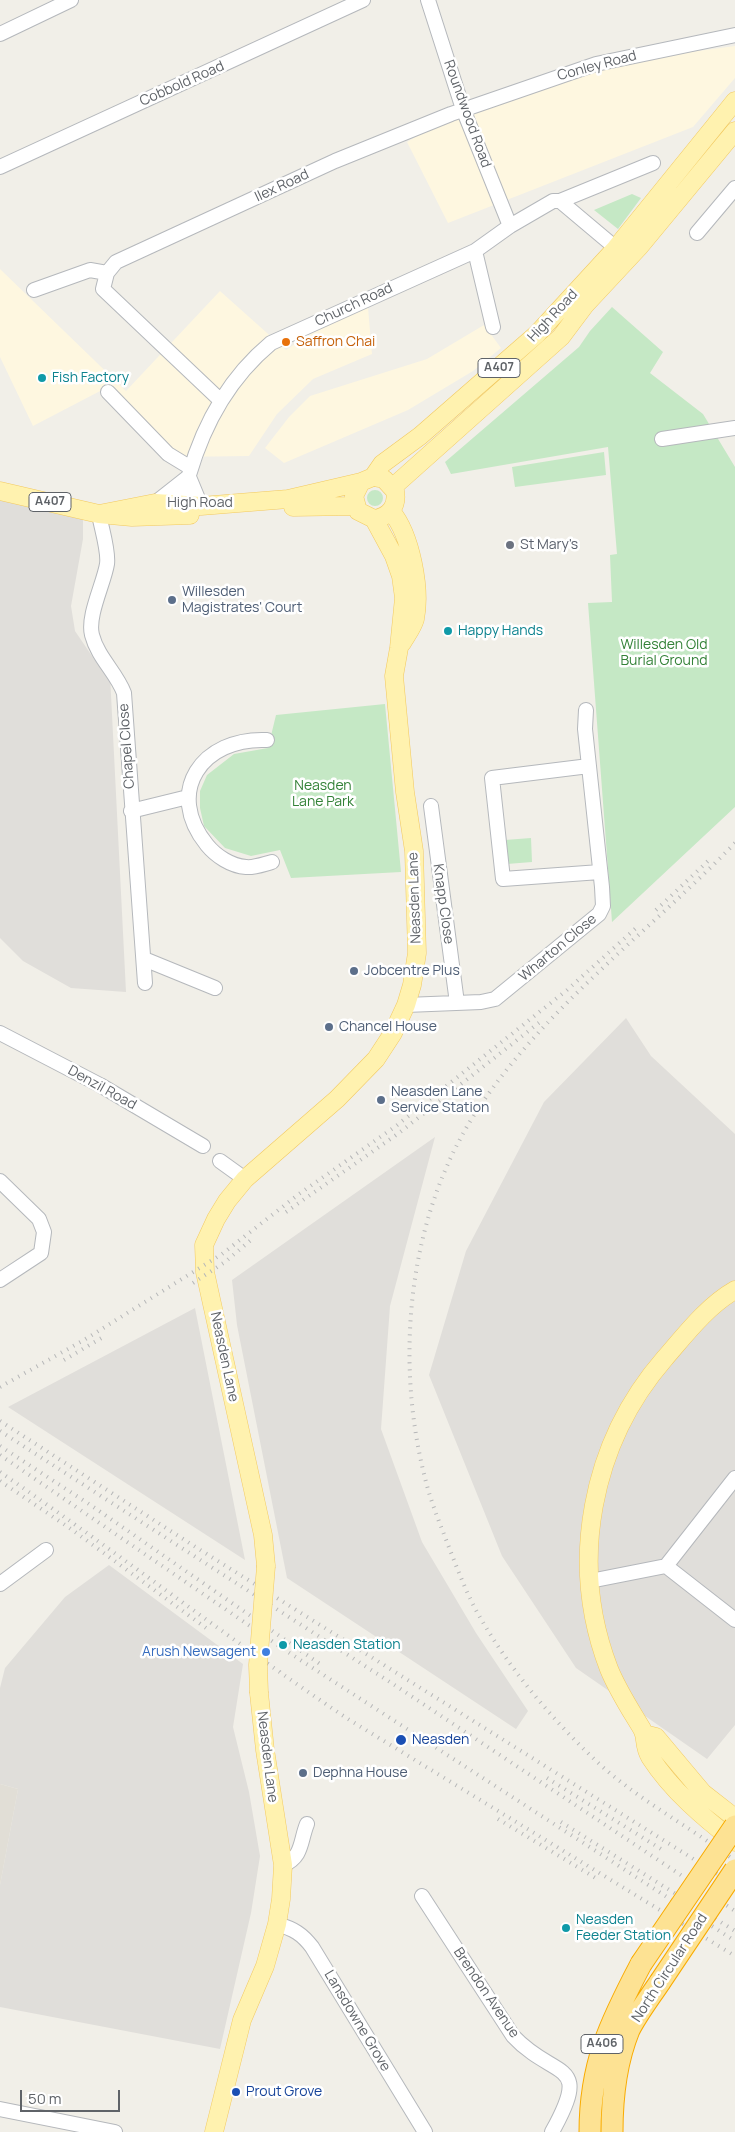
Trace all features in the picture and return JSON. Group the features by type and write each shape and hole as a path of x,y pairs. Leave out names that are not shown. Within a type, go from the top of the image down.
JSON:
{"highway":[{"name":"North Circular Road","path":"590,2132 594,2078 610,2022 641,1964 735,1826"},
{"name":"North Circular Road","path":"612,2132 614,2088 621,2056 630,2029 735,1870"}],"main road":[{"name":"A407","path":"622,253 735,101"},
{"name":"A407","path":"622,253 735,130"},
{"name":"High Road","path":"99,514 155,503 179,510 356,506 355,491 382,464 420,436 537,334 622,253"},
{"name":"High Road","path":"392,487 556,341 585,305 622,253"},
{"path":"356,506 363,515 374,519 380,518 391,511 396,502 392,487 384,479 367,480"},
{"name":"High Road","path":"0,491 99,514 132,516 201,506 288,499 367,480"},
{"name":"Neasden Lane","path":"391,511 398,519 411,555 417,589 415,621 399,648"},
{"name":"Neasden Lane","path":"214,2132 242,2020 265,1966 277,1924 282,1865 265,1750 258,1665 266,1566 263,1535 205,1272 204,1245 216,1220 244,1180 337,1100 376,1059 393,1033 406,1005 417,953 414,851 405,792 394,676 404,598 401,576 394,556 374,519"},
{"path":"735,1290 697,1321 646,1380 623,1417 607,1451 594,1496 589,1542 590,1580 600,1636 609,1669 644,1734 644,1745 661,1772 697,1811 735,1842"},
{"path":"644,1734 656,1737 703,1793 735,1818"}],"street":[{"path":"0,34 71,0"},
{"name":"Cobbold Road","path":"0,167 364,0"},
{"name":"Roundwood Road","path":"428,0 463,109 510,226"},
{"name":"Conley Road","path":"463,109 596,64 735,35"},
{"name":"Ilex Road","path":"107,274 116,262 335,162 463,109"},
{"name":"Church Road","path":"179,510 207,423 220,400 250,361 271,343 475,251 510,226 553,202 560,201 653,163"},
{"path":"697,233 735,188"},
{"path":"560,201 622,253"},
{"path":"475,251 493,326"},
{"path":"34,290 90,270 107,274 103,288 220,400"},
{"path":"108,392 168,454 190,472 201,506"},
{"path":"662,439 735,428"},
{"path":"155,503 190,472"},
{"name":"Chapel Close","path":"99,514 108,563 98,589 92,633 99,655 120,684 124,693 131,811 145,983"},
{"name":"Wharton Close","path":"406,1005 495,999 599,914 603,906 585,729 586,710"},
{"path":"267,740 238,742 215,750 201,763 192,780 188,797 195,830 217,856 246,867 272,862"},
{"path":"589,766 492,778 503,879 600,872"},
{"path":"131,811 188,797"},
{"name":"Knapp Close","path":"431,806 457,1003"},
{"path":"144,959 215,988"},
{"name":"Denzil Road","path":"0,1033 100,1085 202,1146"},
{"path":"220,1161 244,1180"},
{"path":"0,1181 39,1219 44,1232 41,1253 0,1280"},
{"path":"590,1580 666,1566 735,1478"},
{"path":"0,1584 46,1550"},
{"path":"666,1566 735,1620"},
{"path":"282,1865 292,1862 298,1855 307,1824"},
{"name":"Brendon Avenue","path":"422,1896 513,2036 531,2054 567,2073 570,2081 568,2104 552,2132"},
{"name":"Lansdowne Grove","path":"277,1924 292,1928 302,1934 312,1947 425,2132"},
{"path":"0,2109 115,2132"}],"shaded area":[{"path":"735,46 735,78 693,127 448,223 407,142 463,109 632,60"},
{"path":"0,269 126,391 220,291 286,350 367,296 372,354 313,379 277,414 249,456 176,457 104,389 33,426 0,357"},
{"path":"484,325 501,348 473,371 408,410 284,463 265,448 289,417 310,396 427,359"},
{"path":"0,500 83,517 83,539 71,606 75,631 94,659 110,675 126,992 71,988 23,961 0,938"},
{"path":"626,1018 651,1056 735,1134 735,1725 707,1759 576,1668 502,1556 429,1375 466,1251 544,1102"},
{"path":"435,1137 390,1306 381,1429 422,1542 476,1633 528,1711 516,1729 287,1578 237,1325 232,1280"},
{"path":"195,1308 245,1560 8,1407"},
{"path":"109,1565 243,1664 233,1727 249,1792 260,1856 251,1913 220,2049 0,2007 0,1885 18,1789 0,1784 0,1688 5,1668 65,1597"},
{"path":"0,1784 18,1789 0,1885"}],"green space":[{"path":"632,194 641,198 618,229 594,210"},
{"name":"Willesden Old Burial Ground","path":"612,307 663,352 650,373 703,414 735,467 735,807 612,922 588,603 612,602 610,555 617,554 608,447 451,474 445,462 579,347 590,331"},
{"path":"604,452 606,475 515,487 512,467"},
{"path":"375,490 383,498 375,506 367,498"},
{"name":"Neasden Lane Park","path":"385,704 401,872 291,878 280,850 251,856 225,848 204,826 200,808 200,791 207,775 234,754 268,748 276,715"},
{"path":"531,838 532,862 507,864 505,840"}],"railway":[{"path":"735,843 602,969 537,1034 507,1069 480,1106 456,1147 437,1192 423,1238 414,1286 410,1335 410,1384 416,1432 427,1487 464,1585 476,1611 492,1638 532,1692 561,1726 608,1772 735,1861"},
{"path":"656,910 709,860"},
{"path":"0,1387 84,1340 222,1254 299,1194 396,1126 567,990 636,928"},
{"path":"286,1212 399,1133 540,1022"},
{"path":"193,1283 225,1262 251,1240"},
{"path":"64,1360 105,1336"},
{"path":"0,1421 194,1546 735,1885"},
{"path":"0,1431 393,1684 735,1911"},
{"path":"0,1446 92,1506 320,1664"},
{"path":"0,1455 288,1652 735,1941"},
{"path":"0,1472 348,1719 735,1956"},
{"path":"0,1481 71,1529 206,1628"},
{"path":"547,1778 661,1849"},
{"path":"498,1819 599,1880"},
{"path":"561,1822 735,1931"}],"place":[{"name":"Saffron Chai","path":"286,342"},
{"name":"Fish Factory","path":"42,378"},
{"name":"St Mary's","path":"510,545"},
{"name":"Willesden Magistrates' Court","path":"172,600"},
{"name":"Happy Hands","path":"448,631"},
{"name":"Jobcentre Plus","path":"354,971"},
{"name":"Chancel House","path":"329,1027"},
{"name":"Neasden Lane Service Station","path":"381,1100"},
{"name":"Neasden Station","path":"283,1645"},
{"name":"Arush Newsagent","path":"266,1652"},
{"name":"Neasden","path":"401,1740"},
{"name":"Dephna House","path":"303,1773"},
{"name":"Neasden Feeder Station","path":"566,1928"},
{"name":"Prout Grove","path":"236,2092"}]}
